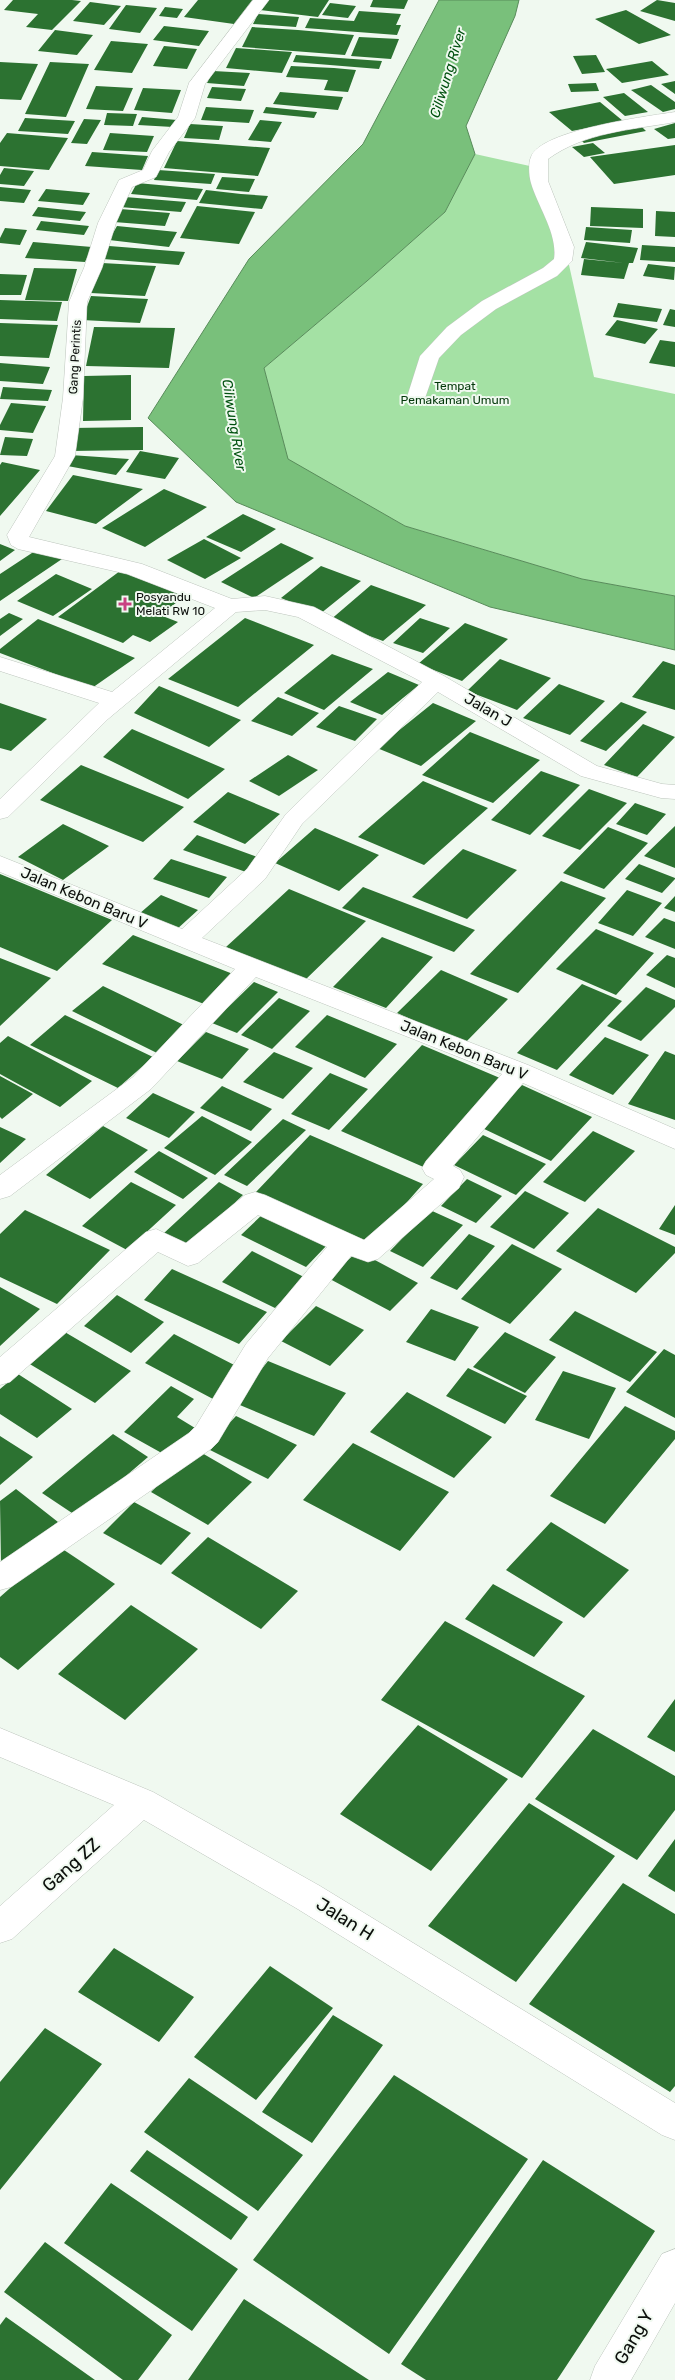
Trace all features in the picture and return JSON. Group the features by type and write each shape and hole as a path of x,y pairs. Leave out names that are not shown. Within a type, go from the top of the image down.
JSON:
{"street":[{"name":"Gang Perintis","path":"230,606 134,569 26,544 19,540 18,535 65,456 73,398 78,302 93,268 107,223 125,184 150,173 161,150 186,118 197,84 261,0"},
{"path":"416,398 430,356 454,331 489,305 550,272 563,261 566,247 539,181 539,157 550,147 573,137 675,117"},
{"name":"Jalan J","path":"230,606 265,602 306,612 436,681 589,771 661,791 675,792"},
{"path":"0,812 108,707 230,606"},
{"path":"0,664 108,707"},
{"path":"0,680 108,707"},
{"path":"185,940 256,874 294,818 436,681"},
{"name":"Jalan Kebon Baru V","path":"0,863 251,967 519,1071 675,1140"},
{"path":"0,1189 142,1083 251,967"},
{"path":"0,1374 38,1338 156,1239 188,1256 256,1202 345,1244 368,1252 449,1181 450,1177 447,1174 436,1168 519,1071"},
{"path":"0,1578 200,1440 243,1376 256,1352 345,1244"},
{"name":"Jalan H","path":"0,1742 141,1802 308,1897 675,2123"},
{"name":"Gang ZZ","path":"0,1928 141,1802"},
{"name":"Gang Y","path":"609,2380 675,2267"}],"green space":[{"name":"Tempat Pemakaman Umum","path":"475,154 539,168 565,247 594,377 675,394 675,596 582,579 405,526 288,460 264,368 445,212"}],"water":[{"name":"Ciliwung River","path":"439,0 519,0 515,16 466,126 475,154 445,212 264,368 288,459 405,526 582,579 675,596 675,650 490,607 236,502 148,418 249,259 363,144"}],"building":[{"path":"13,0 81,1 52,30 26,27 38,14 4,10"},
{"path":"198,0 253,0 234,24 184,17"},
{"path":"267,0 329,0 318,17 260,10"},
{"path":"373,0 408,0 404,9 370,7"},
{"path":"657,0 675,3 675,21 640,11"},
{"path":"90,2 121,6 104,25 73,21"},
{"path":"330,3 356,6 348,18 322,15"},
{"path":"126,5 157,8 140,33 109,29"},
{"path":"165,7 183,9 177,18 159,16"},
{"path":"626,10 671,35 639,44 595,19"},
{"path":"359,11 401,14 396,25 401,25 397,35 305,28 310,18 354,21"},
{"path":"258,14 299,17 296,27 253,24"},
{"path":"164,26 209,31 199,46 153,40"},
{"path":"252,27 354,35 345,55 242,47"},
{"path":"55,30 93,35 77,55 38,51"},
{"path":"359,37 399,39 391,59 351,56"},
{"path":"111,41 148,44 132,73 94,70"},
{"path":"164,46 197,49 187,69 153,66"},
{"path":"236,48 292,52 282,73 226,68"},
{"path":"296,55 382,61 379,69 293,62"},
{"path":"596,55 605,72 582,74 573,56"},
{"path":"652,61 669,75 622,83 606,69"},
{"path":"0,62 38,64 21,100 0,99"},
{"path":"50,62 89,64 66,117 25,114"},
{"path":"291,66 356,70 348,92 324,90 328,80 286,77"},
{"path":"213,71 250,73 244,86 207,83"},
{"path":"675,81 675,94 661,84"},
{"path":"596,83 599,91 571,92 568,84"},
{"path":"651,85 675,102 675,109 663,112 631,90"},
{"path":"96,86 133,88 123,111 86,109"},
{"path":"212,87 246,89 241,101 207,98"},
{"path":"143,88 181,90 172,113 134,110"},
{"path":"280,92 343,97 338,110 273,104"},
{"path":"624,93 648,112 625,116 603,97"},
{"path":"600,102 623,121 572,131 549,112"},
{"path":"206,107 254,110 249,123 201,120"},
{"path":"266,107 317,112 314,118 263,113"},
{"path":"107,113 137,114 133,126 104,125"},
{"path":"142,117 177,120 173,127 138,125"},
{"path":"25,118 75,121 68,134 18,131"},
{"path":"84,119 101,120 87,144 71,143"},
{"path":"260,120 282,122 271,142 248,140"},
{"path":"675,123 675,138 668,139 654,129"},
{"path":"190,124 223,126 219,140 184,138"},
{"path":"639,124 646,131 584,143 577,136"},
{"path":"7,133 68,138 49,170 0,166 0,143"},
{"path":"110,133 154,136 147,152 103,150"},
{"path":"177,141 270,148 258,176 164,168"},
{"path":"593,143 605,153 584,157 572,147"},
{"path":"675,145 675,175 614,184 590,157"},
{"path":"92,152 148,156 142,170 85,166"},
{"path":"4,168 34,171 24,186 0,184 0,175"},
{"path":"158,170 215,174 211,184 154,180"},
{"path":"222,177 255,179 249,192 216,189"},
{"path":"137,183 203,189 197,200 131,194"},
{"path":"0,187 31,190 24,203 0,201"},
{"path":"46,189 90,193 83,205 38,201"},
{"path":"206,190 268,196 262,209 199,203"},
{"path":"125,197 186,202 181,212 120,207"},
{"path":"197,206 255,212 239,244 180,238"},
{"path":"38,207 86,212 80,221 32,216"},
{"path":"591,207 643,209 643,228 590,226"},
{"path":"120,209 170,213 165,226 114,222"},
{"path":"656,211 675,212 675,237 655,236"},
{"path":"41,221 89,226 84,235 36,230"},
{"path":"117,226 177,232 169,247 109,240"},
{"path":"586,227 632,230 630,243 584,240"},
{"path":"5,228 27,230 20,245 0,243 0,238"},
{"path":"33,242 92,247 85,262 25,258"},
{"path":"586,242 638,248 633,263 629,263 624,279 581,275 584,259 624,263 581,258"},
{"path":"642,245 675,247 675,262 640,260"},
{"path":"109,246 185,252 179,265 103,259"},
{"path":"102,263 156,266 145,296 91,293"},
{"path":"648,264 675,267 674,280 643,276"},
{"path":"34,268 77,269 68,301 25,300"},
{"path":"0,274 27,275 21,295 0,295"},
{"path":"91,296 148,299 140,323 82,320"},
{"path":"0,300 62,302 57,321 0,319"},
{"path":"618,303 662,309 657,322 613,317"},
{"path":"670,309 675,310 675,327 663,325"},
{"path":"617,320 658,329 645,344 605,335"},
{"path":"0,323 58,325 49,358 0,356"},
{"path":"94,327 175,328 169,368 86,366"},
{"path":"660,340 675,342 675,367 649,363"},
{"path":"0,363 50,367 43,384 0,381"},
{"path":"131,375 131,420 83,421 84,376"},
{"path":"3,387 52,390 48,401 0,399"},
{"path":"11,403 46,406 33,433 0,430 0,425"},
{"path":"143,427 143,450 70,451 71,428"},
{"path":"5,437 33,439 27,456 0,455"},
{"path":"140,451 179,458 165,479 126,472"},
{"path":"70,455 129,459 116,475 62,465"},
{"path":"2,462 40,470 0,516 0,465"},
{"path":"73,475 143,489 96,524 46,511"},
{"path":"164,489 207,507 145,547 102,528"},
{"path":"243,514 276,529 241,552 206,537"},
{"path":"204,539 241,558 205,579 167,560"},
{"path":"281,543 314,558 254,598 221,582"},
{"path":"0,544 15,550 0,561"},
{"path":"38,549 62,559 0,601 0,574"},
{"path":"321,566 361,581 320,614 281,598"},
{"name":"Posyandu Melati RW 10","path":"124,568 189,593 160,615 178,622 150,642 133,635 123,643 58,617"},
{"path":"56,574 92,589 53,616 17,601"},
{"path":"371,585 426,605 383,641 329,621"},
{"path":"9,613 23,619 0,636 0,619"},
{"path":"245,618 314,645 238,707 168,679"},
{"path":"420,618 450,628 423,653 393,643"},
{"path":"38,619 135,658 92,688 0,653 0,649"},
{"path":"465,623 508,639 462,681 418,664"},
{"path":"332,654 373,669 324,710 284,693"},
{"path":"500,659 551,678 517,710 467,691"},
{"path":"663,661 675,665 675,710 632,697"},
{"path":"388,672 419,685 382,715 350,702"},
{"path":"559,684 605,701 570,735 523,718"},
{"path":"159,686 241,720 209,747 134,713"},
{"path":"278,697 319,713 292,736 251,721"},
{"path":"621,702 647,712 606,751 580,741"},
{"path":"0,703 47,719 11,751 0,748"},
{"path":"433,703 476,721 421,766 377,748"},
{"path":"339,706 377,719 355,741 316,727"},
{"path":"643,724 675,737 637,777 604,765"},
{"path":"132,729 225,769 188,799 103,757"},
{"path":"470,732 540,760 493,803 422,775"},
{"path":"288,755 318,770 279,796 249,781"},
{"path":"81,765 184,807 143,842 40,800"},
{"path":"541,771 580,785 530,835 491,820"},
{"path":"423,781 488,808 424,865 358,837"},
{"path":"589,789 627,803 580,850 542,836"},
{"path":"228,792 280,814 245,844 193,822"},
{"path":"635,803 666,814 647,835 616,824"},
{"path":"63,824 109,846 63,880 18,857"},
{"path":"675,826 675,868 644,856"},
{"path":"608,827 648,843 604,889 563,873"},
{"path":"315,828 379,855 339,891 275,863"},
{"path":"197,835 260,858 246,872 183,850"},
{"path":"463,849 517,870 467,919 412,897"},
{"path":"171,859 227,877 209,898 153,879"},
{"path":"639,864 675,879 662,893 625,879"},
{"path":"0,874 112,920 57,971 0,947"},
{"path":"561,881 606,898 518,993 470,974"},
{"path":"363,887 475,930 454,952 342,908"},
{"path":"289,889 366,921 304,981 226,947"},
{"path":"627,890 662,903 633,936 598,923"},
{"path":"161,895 198,910 176,930 139,914"},
{"path":"675,896 675,912 664,908"},
{"path":"664,918 675,922 675,949 645,937"},
{"path":"596,929 654,953 616,995 556,969"},
{"path":"133,935 233,974 204,1004 102,964"},
{"path":"382,937 433,957 386,1008 333,987"},
{"path":"667,955 675,958 675,988 646,975"},
{"path":"0,958 51,978 0,1026"},
{"path":"441,970 508,999 465,1043 397,1013"},
{"path":"254,982 278,992 237,1033 212,1023"},
{"path":"582,984 622,1001 557,1070 517,1053"},
{"path":"103,986 188,1027 157,1053 72,1011"},
{"path":"646,987 675,1000 675,1007 641,1041 607,1026"},
{"path":"279,998 310,1011 272,1049 241,1035"},
{"path":"65,1015 153,1057 118,1088 30,1045"},
{"path":"327,1015 397,1044 365,1078 295,1047"},
{"path":"206,1032 249,1049 222,1079 177,1061"},
{"path":"8,1036 92,1081 60,1107 0,1074 0,1043"},
{"path":"605,1037 649,1055 613,1095 569,1075"},
{"path":"422,1045 507,1081 428,1169 341,1131"},
{"path":"665,1051 675,1055 675,1120 628,1104"},
{"path":"274,1052 313,1068 283,1099 243,1082"},
{"path":"330,1073 368,1089 329,1130 291,1114"},
{"path":"0,1076 33,1094 2,1119 0,1117"},
{"path":"522,1085 592,1117 551,1161 480,1127"},
{"path":"222,1086 272,1109 251,1131 200,1108"},
{"path":"153,1093 195,1112 169,1138 126,1118"},
{"path":"202,1116 252,1142 215,1175 164,1148"},
{"path":"283,1119 306,1130 247,1186 224,1175"},
{"path":"103,1126 148,1150 90,1199 46,1175"},
{"path":"0,1127 26,1139 0,1163"},
{"path":"593,1131 635,1151 585,1202 543,1182"},
{"path":"310,1135 423,1184 371,1243 256,1192"},
{"path":"483,1135 546,1164 516,1195 454,1165"},
{"path":"159,1151 208,1178 183,1199 134,1172"},
{"path":"467,1179 502,1196 476,1223 441,1206"},
{"path":"131,1182 176,1205 127,1250 82,1226"},
{"path":"219,1182 243,1195 188,1247 163,1234"},
{"path":"525,1191 569,1213 534,1249 490,1227"},
{"path":"675,1205 675,1235 659,1229"},
{"path":"598,1208 675,1247 675,1253 636,1293 556,1251"},
{"path":"25,1210 110,1250 57,1304 0,1277 0,1234"},
{"path":"430,1210 463,1225 423,1267 390,1251"},
{"path":"265,1212 329,1243 306,1267 241,1235"},
{"path":"469,1234 495,1246 457,1290 430,1278"},
{"path":"512,1244 562,1269 510,1324 461,1299"},
{"path":"252,1251 304,1277 275,1308 222,1282"},
{"path":"358,1251 418,1283 390,1311 328,1278"},
{"path":"172,1269 267,1312 239,1344 144,1300"},
{"path":"0,1287 40,1309 0,1346"},
{"path":"117,1295 164,1322 131,1353 84,1326"},
{"path":"316,1306 364,1330 330,1366 281,1341"},
{"path":"431,1309 479,1327 455,1361 406,1342"},
{"path":"575,1311 657,1352 630,1382 549,1340"},
{"path":"63,1331 131,1371 95,1403 28,1363"},
{"path":"505,1332 556,1357 525,1393 473,1367"},
{"path":"174,1334 242,1369 213,1399 145,1363"},
{"path":"664,1349 675,1355 675,1418 626,1392"},
{"path":"268,1361 346,1393 314,1436 235,1403"},
{"path":"468,1368 527,1396 505,1424 446,1396"},
{"path":"563,1371 616,1388 589,1439 535,1420"},
{"path":"18,1374 72,1409 37,1438 0,1414 0,1389"},
{"path":"171,1386 194,1399 177,1417 195,1428 167,1456 124,1432"},
{"path":"407,1392 492,1437 454,1478 370,1432"},
{"path":"625,1406 675,1431 675,1439 605,1524 550,1496"},
{"path":"236,1416 297,1445 268,1479 206,1448"},
{"path":"113,1434 148,1457 78,1517 42,1493"},
{"path":"0,1436 33,1457 0,1485"},
{"path":"353,1443 449,1492 400,1551 303,1500"},
{"path":"195,1449 252,1482 208,1525 151,1492"},
{"path":"16,1489 58,1522 1,1565 0,1501"},
{"path":"134,1502 191,1533 161,1565 103,1533"},
{"path":"551,1522 629,1570 584,1618 506,1570"},
{"path":"208,1537 298,1591 261,1629 171,1573"},
{"path":"58,1546 115,1584 18,1670 0,1657 0,1597"},
{"path":"493,1584 563,1622 534,1657 465,1619"},
{"path":"131,1605 198,1649 125,1720 58,1674"},
{"path":"445,1621 585,1696 522,1778 381,1700"},
{"path":"675,1699 675,1752 647,1737"},
{"path":"418,1725 508,1779 431,1871 340,1814"},
{"path":"593,1729 675,1776 675,1810 637,1860 535,1799"},
{"path":"529,1803 615,1856 516,1982 428,1926"},
{"path":"675,1839 675,1892 648,1876"},
{"path":"623,1883 675,1914 675,2086 670,2092 529,2004"},
{"path":"114,1948 194,1997 159,2042 78,1992"},
{"path":"270,1966 333,2008 256,2100 194,2057"},
{"path":"333,2015 383,2045 312,2143 262,2112"},
{"path":"45,2028 102,2064 0,2190 0,2082"},
{"path":"394,2075 528,2159 389,2354 253,2260"},
{"path":"189,2078 303,2155 258,2211 144,2132"},
{"path":"147,2150 248,2217 231,2240 130,2171"},
{"path":"543,2160 655,2231 557,2380 426,2380 401,2364"},
{"path":"111,2183 238,2269 192,2331 64,2243"},
{"path":"45,2242 172,2335 138,2380 123,2380 4,2292"},
{"path":"244,2299 369,2380 188,2380"},
{"path":"6,2317 95,2380 0,2380 0,2325"}],"place":[{"name":"Posyandu Melati RW 10","path":"125,604"}]}
